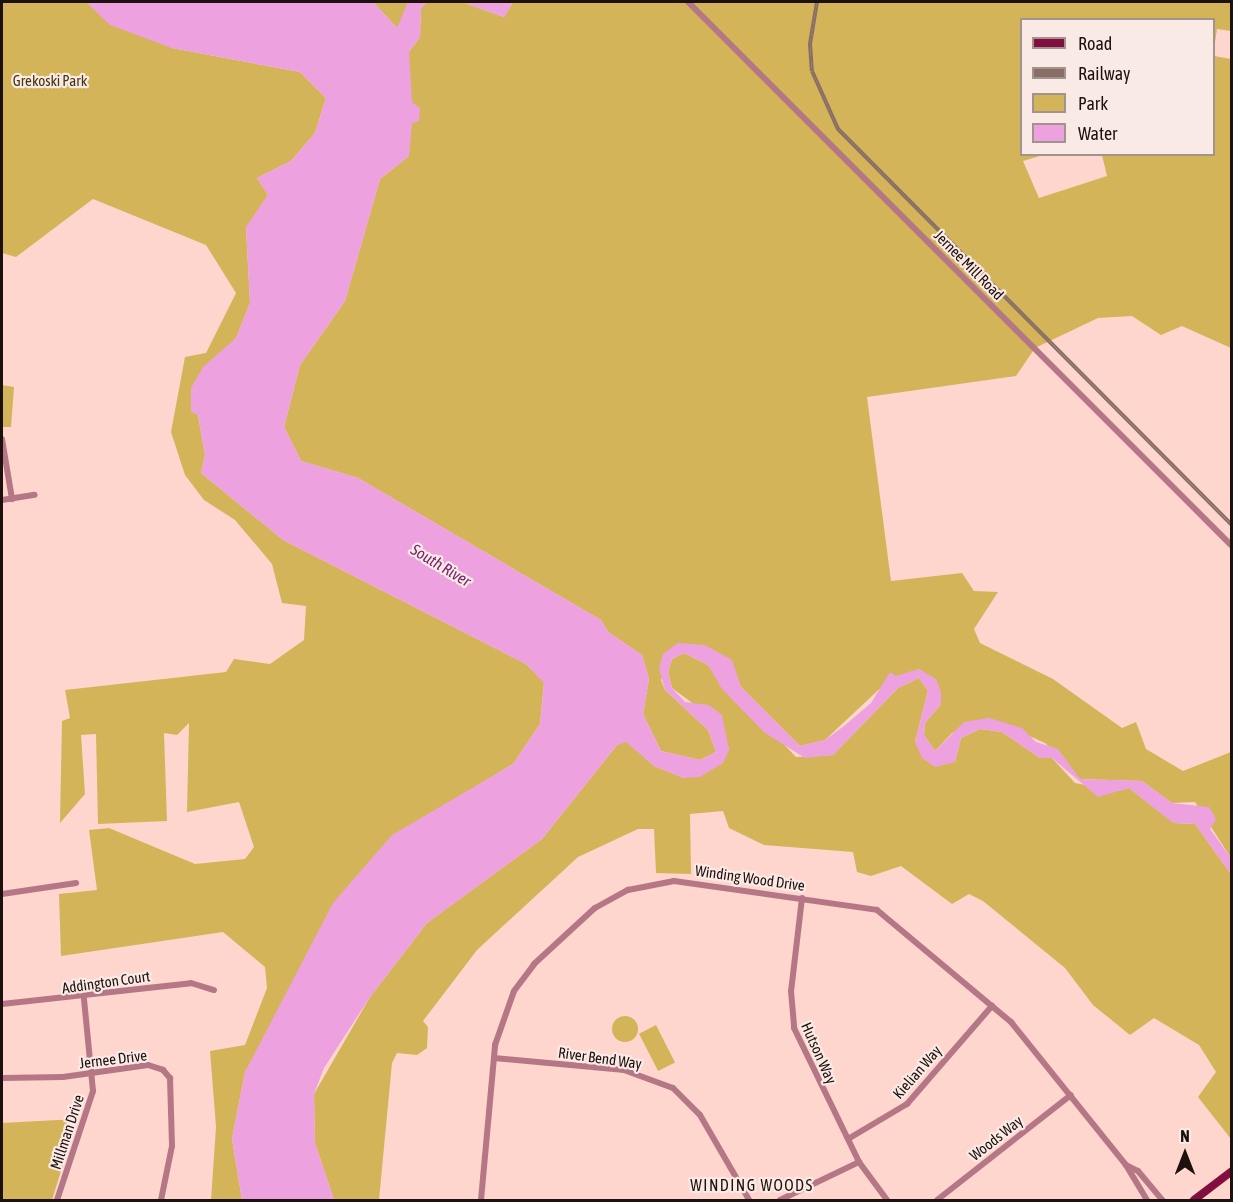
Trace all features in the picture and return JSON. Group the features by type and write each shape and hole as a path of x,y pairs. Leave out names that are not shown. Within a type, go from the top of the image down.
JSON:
{"main road":[{"path":"1194,1200 1232,1171"}],"street":[{"name":"Jernee Mill Road","path":"688,2 1232,546"},
{"path":"2,439 12,499"},
{"path":"2,500 35,495"},
{"name":"Winding Wood Drive","path":"481,1200 494,1058 501,1021 520,983 584,917 613,897 644,885 685,881 871,906 1020,1032 1126,1165 1147,1200"},
{"path":"2,894 76,883"},
{"name":"Hutson Way","path":"802,898 792,1019 859,1162 887,1200"},
{"name":"Addington Court","path":"2,1004 84,999 191,983 214,990"},
{"name":"Millman Drive","path":"57,1200 89,1108 95,1074 84,999"},
{"name":"Kielian Way","path":"848,1139 906,1104 992,1006"},
{"name":"River Bend Way","path":"494,1058 624,1070 673,1088 700,1115 749,1200"},
{"name":"Jernee Drive","path":"2,1078 95,1074 148,1065 170,1078 172,1146 161,1200"},
{"name":"Woods Way","path":"938,1200 1071,1095"},
{"path":"780,1200 859,1162"},
{"name":"Winding Wood Drive","path":"1126,1165 1138,1171 1162,1200"}],"green space":[{"name":"Grekoski Park","path":"2,2 86,2 172,48 300,72 326,98 315,133 291,161 257,178 268,195 246,228 250,303 236,338 209,365 198,415 205,455 201,473 283,540 526,664 544,682 540,724 513,764 427,816 281,1010 245,1072 232,1139 242,1200 211,1200 216,1127 210,1051 245,1045 267,988 265,967 223,932 61,956 59,894 97,890 89,830 109,828 195,864 245,859 254,847 239,802 187,812 189,723 177,735 164,733 167,821 98,824 96,734 81,735 85,794 60,823 62,721 70,718 65,690 226,672 234,659 270,664 304,640 306,606 282,603 272,564 235,520 204,500 185,475 171,432 185,357 206,353 236,293 206,245 93,199 16,257 2,253"},
{"path":"373,2 408,2 397,28"},
{"path":"427,2 462,2 504,17 512,4 508,2 1231,2 1231,31 1217,29 1215,42 1215,18 1020,18 1020,156 1040,156 1023,161 1039,198 1107,176 1102,156 1215,156 1215,56 1231,59 1231,348 1182,326 1161,335 1132,316 1098,318 1035,348 1016,376 867,397 891,581 962,573 974,591 998,592 974,629 980,643 1053,679 1122,728 1136,722 1146,749 1183,771 1231,752 1231,858 1195,802 1172,803 1142,781 1080,779 1045,743 989,718 952,733 935,751 924,735 925,723 941,704 919,669 889,680 825,740 800,746 741,687 731,667 678,643 661,680 665,690 708,730 716,752 700,760 661,751 643,714 649,679 642,655 608,632 601,620 358,478 301,461 284,427 300,365 345,301 380,179 409,156 409,52 420,37 421,8"},
{"path":"2,385 14,387 11,427 2,427"},
{"path":"684,653 708,665 796,757 833,755 898,688 919,678 928,691 915,742 955,762 961,738 980,729 1002,732 1040,758 1052,758 1075,783 1118,791 1129,788 1174,823 1195,824 1231,874 1231,1139 1198,1097 1216,1072 1199,1045 1154,1018 1130,1035 1093,1005 1065,968 983,901 969,894 952,904 901,866 871,876 857,872 853,852 764,845 729,828 723,811 690,814 691,874 656,873 654,829 638,829 578,857 477,950 423,1021 428,1027 427,1048 417,1055 397,1053 392,1063 379,1200 334,1200 315,1143 314,1094 370,997 427,923 542,839 617,745 626,741 654,766 684,778 729,750 722,725 672,688 668,672 672,659"},
{"path":"625,1016 635,1019 638,1029 635,1039 625,1042 615,1039 612,1029 615,1019"},
{"path":"656,1025 675,1062 658,1071 639,1034"},
{"path":"77,1119 52,1200 2,1200 2,1123"}],"water":[{"name":"South River","path":"86,2 373,2 397,28 408,2 427,2 421,8 420,37 409,52 412,102 420,108 419,121 412,123 409,156 380,179 345,301 300,365 284,427 301,461 358,478 601,620 608,632 642,655 649,679 643,714 661,751 700,760 716,752 708,730 665,690 659,669 663,654 678,643 705,645 732,660 741,687 800,746 825,740 844,726 871,703 890,672 896,676 919,669 936,679 941,692 941,704 925,723 924,735 935,751 964,722 989,718 1022,728 1036,742 1058,749 1080,779 1142,781 1172,803 1209,807 1216,819 1210,829 1231,858 1231,874 1195,824 1173,823 1129,788 1098,797 1052,758 1040,758 1002,732 980,729 961,738 955,762 935,767 922,758 915,742 928,691 919,678 898,688 833,755 805,758 765,733 722,689 708,665 684,653 672,659 668,672 672,688 685,702 709,705 722,715 729,750 723,763 700,777 684,778 654,766 626,742 617,745 542,839 427,923 370,997 324,1068 314,1094 315,1143 334,1200 242,1200 232,1139 245,1072 333,903 392,835 513,764 540,724 544,683 526,664 283,540 201,473 205,455 198,415 191,412 191,388 203,367 236,338 250,303 246,227 268,195 257,178 291,161 315,133 326,98 300,72 172,48 110,25"},
{"path":"462,2 508,2 512,4 504,17"}],"railway":[{"path":"817,2 810,44 812,71 838,129 1232,525"}],"district":[{"name":"WINDING WOODS","path":"752,1185"}]}
